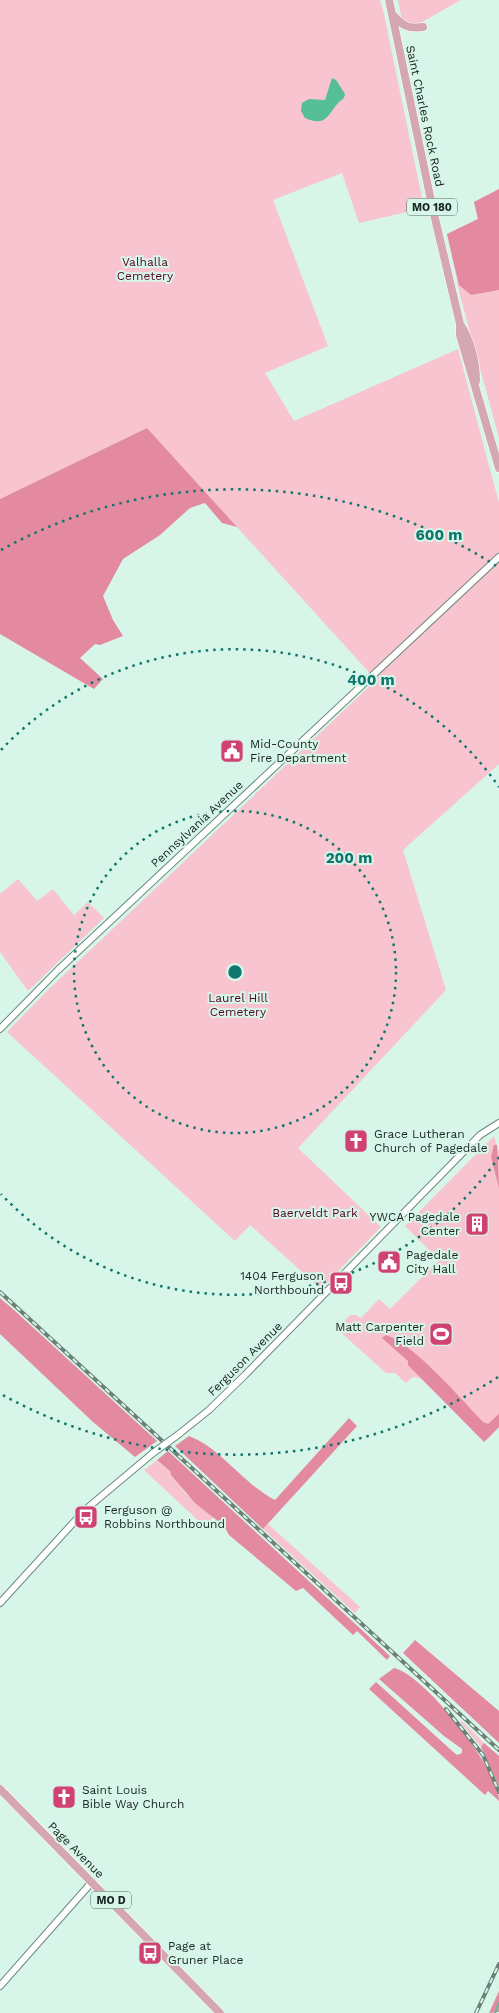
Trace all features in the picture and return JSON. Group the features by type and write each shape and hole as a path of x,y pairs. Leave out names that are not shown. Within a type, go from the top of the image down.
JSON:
{"main road":[{"name":"Saint Charles Rock Road","path":"389,0 433,210 460,324 466,333 476,370 476,384 499,468"},
{"path":"392,13 402,25 410,28 423,27"},
{"name":"Page Avenue","path":"0,1788 220,2013"}],"street":[{"name":"Pennsylvania Avenue","path":"0,1029 58,970 499,557"},
{"name":"Ferguson Avenue","path":"0,1603 85,1510 153,1453 209,1410 480,1135 499,1123"},
{"path":"0,1986 92,1882"}],"green space":[{"path":"0,0 380,0 384,14 424,208 359,223 342,173 273,200 328,346 265,373 294,421 458,349 499,503 499,764 403,850 446,990 298,1148 381,1227 321,1289 250,1225 235,1241 7,1032 49,989 376,680 147,428 0,499"},
{"path":"398,0 461,0 415,26 402,20"},
{"path":"499,189 499,438 461,299 447,234 478,219 474,202"},
{"path":"18,879 37,901 53,889 74,915 88,902 104,918 28,991 0,952 0,894"},
{"path":"494,1136 499,1151 499,1427 487,1440 420,1378 413,1377 406,1383 395,1373 386,1373 337,1329 350,1315 356,1315 361,1318 379,1299 390,1309 439,1260 405,1226"},
{"path":"157,1460 170,1471 185,1493 213,1517 205,1527 144,1470"},
{"path":"268,1524 360,1607 355,1613 263,1529"},
{"path":"462,1721 484,1743 481,1747 460,1722"}],"shaded area":[{"path":"332,78 336,80 345,94 343,98 322,121 305,118 301,111 302,103 309,99 325,100"},
{"path":"499,189 499,290 471,295 459,285 447,234 478,219 474,202"},
{"path":"147,428 237,527 222,523 205,503 190,508 160,535 123,559 103,596 113,620 123,636 100,645 95,644 80,658 103,679 94,689 0,634 0,499"},
{"path":"494,1145 497,1145 499,1188 491,1157"},
{"path":"0,1298 157,1441 135,1457 93,1422 0,1334"},
{"path":"386,1335 398,1341 424,1361 483,1422 488,1424 499,1414 499,1427 484,1442 408,1365 408,1361 382,1338"},
{"path":"349,1418 357,1426 263,1529 175,1446 189,1436 201,1441 222,1457 252,1485 275,1500"},
{"path":"168,1451 390,1656 387,1660 357,1631 353,1635 303,1588 296,1591 229,1535 224,1526 195,1503 171,1475 170,1471 157,1460"},
{"path":"415,1640 499,1711 499,1743 403,1653"},
{"path":"394,1668 407,1674 423,1687 458,1725 487,1768 496,1786 499,1801 488,1791 485,1795 369,1689 376,1682 457,1755 462,1753 462,1749 444,1736 379,1679"},
{"path":"484,1743 499,1756 499,1786 481,1747"},
{"path":"499,1991 499,2012 489,2013"}],"waterway":[{"path":"495,2013 499,2003"}],"railway":[{"path":"0,1292 499,1750"},
{"path":"446,1709 483,1755 499,1792"},
{"path":"476,2013 499,1964"}],"place":[{"name":"Mid-County Fire Department","path":"232,751"},
{"name":"Grace Lutheran Church of Pagedale","path":"356,1141"},
{"name":"YWCA Pagedale Center","path":"477,1224"},
{"name":"Pagedale City Hall","path":"389,1262"},
{"name":"1404 Ferguson Northbound","path":"341,1283"},
{"name":"Matt Carpenter Field","path":"441,1334"},
{"name":"Ferguson @ Robbins Northbound","path":"86,1517"},
{"name":"Saint Louis Bible Way Church","path":"64,1797"},
{"name":"Page at Gruner Place","path":"150,1953"}],"park label":[{"name":"Valhalla Cemetery","path":"145,269"},
{"name":"Laurel Hill Cemetery","path":"238,1005"},
{"name":"Baerveldt Park","path":"315,1213"}]}
